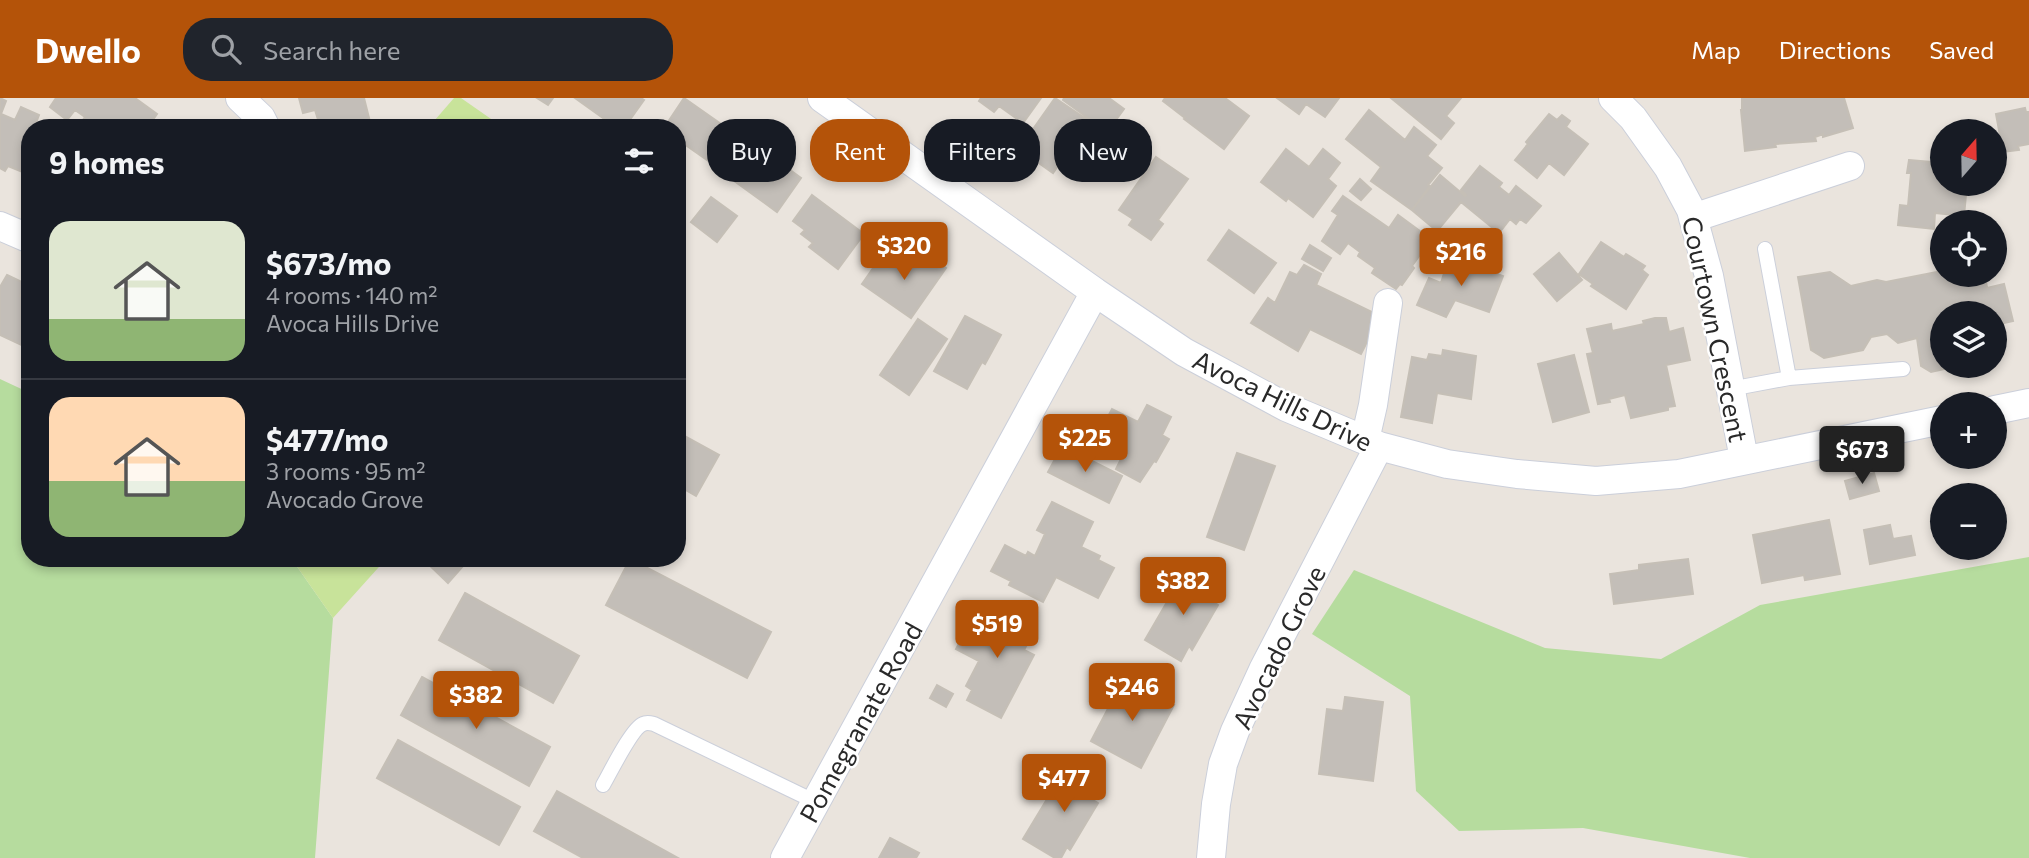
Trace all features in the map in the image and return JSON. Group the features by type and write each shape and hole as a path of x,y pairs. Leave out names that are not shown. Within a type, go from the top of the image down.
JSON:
{"street":[{"path":"240,98 262,119"},
{"name":"Avoca Hills Drive","path":"822,98 1184,352 1286,407 1372,443 1447,464 1596,481 1679,474 1930,422"},
{"name":"Courtown Crescent","path":"1613,98 1633,118 1668,167 1681,188 1693,218 1709,276 1744,459"},
{"path":"1693,218 1850,166"},
{"path":"0,226 21,235"},
{"name":"Pomegranate Road","path":"785,858 1095,292"},
{"name":"Avocado Grove","path":"1211,858 1223,764 1235,731 1372,443 1373,405 1388,303"},
{"path":"2007,408 2029,403"}],"lane":[{"path":"1765,249 1788,378"},
{"path":"1730,389 1788,378 1903,369"},
{"path":"603,785 633,732 647,723 816,802"}],"green space":[{"path":"454,98 461,98 491,119 436,119"},
{"path":"0,379 21,389 21,567 297,567 333,618 315,858 0,858"},
{"path":"2029,557 2029,858 1750,858 1583,828 1459,831 1416,791 1410,696 1312,634 1354,570 1545,648 1661,659 1760,605"},
{"path":"297,567 379,567 333,618"}],"building":[{"path":"0,98 6,101 1,114 15,120 21,107 39,115 37,119 21,119 21,171 8,166 5,171 0,168"},
{"path":"56,98 135,98 157,114 153,119 84,119 85,117 75,110 66,119 50,107"},
{"path":"299,98 364,98 369,119 318,119 315,110 303,113"},
{"path":"537,98 553,98 548,105"},
{"path":"575,98 644,100 630,119 604,119"},
{"path":"684,98 714,119 707,119 707,160 686,145 686,119 670,119"},
{"path":"981,98 1041,98 1026,119 1017,119 999,106 994,112 979,101"},
{"path":"1055,98 1086,119 1054,119 1053,173 1040,164 1040,119"},
{"path":"1109,98 1124,109 1117,119 1089,119 1063,100"},
{"path":"1165,98 1225,98 1249,116 1224,149 1163,101"},
{"path":"1277,98 1339,98 1325,117 1306,104 1299,114"},
{"path":"1391,98 1461,98 1446,116 1454,123 1441,139"},
{"path":"1742,98 1844,98 1853,128 1823,137 1823,134 1815,137 1816,141 1775,144 1776,147 1745,151"},
{"path":"2025,108 2026,112 2029,112 2029,144 2018,146 2019,150 2007,152 2007,119 1997,119 1996,114"},
{"path":"1369,110 1405,140 1414,127 1436,145 1427,156 1442,168 1412,210 1371,181 1381,167 1346,139"},
{"path":"1549,114 1557,120 1562,115 1570,121 1566,127 1588,144 1564,175 1549,163 1537,178 1515,160"},
{"path":"1286,149 1309,167 1323,149 1340,163 1328,179 1336,186 1313,217 1261,182"},
{"path":"1156,157 1188,179 1158,220 1163,224 1151,240 1129,225 1133,219 1119,210 1139,182 1152,182 1152,163"},
{"path":"1909,160 1930,162 1930,196 1966,196 1965,210 1930,210 1930,229 1898,225 1900,205 1908,206 1911,173 1907,173"},
{"path":"1480,166 1502,183 1499,187 1509,195 1516,186 1541,206 1526,223 1520,219 1516,224 1510,219 1499,233 1461,202 1437,231 1412,210 1440,175 1465,196 1461,190"},
{"path":"796,174 801,178 777,212 736,182 796,182"},
{"path":"1360,179 1371,189 1361,200 1350,191"},
{"path":"812,195 864,234 838,269 809,247 813,243 801,234 805,230 793,221"},
{"path":"1343,196 1389,228 1398,215 1428,237 1419,250 1422,252 1412,266 1414,268 1396,289 1372,273 1375,268 1358,256 1360,252 1348,243 1340,254 1322,241 1338,215 1332,211"},
{"path":"711,197 737,216 717,242 691,222"},
{"path":"1229,230 1276,263 1254,293 1208,260"},
{"path":"1601,242 1624,257 1626,254 1645,266 1642,270 1648,275 1626,309 1591,286 1593,284 1579,274"},
{"path":"1310,245 1331,258 1323,271 1302,259"},
{"path":"921,251 946,268 911,318 862,284 883,254 907,270"},
{"path":"1559,253 1582,280 1557,301 1534,274"},
{"path":"1449,257 1503,276 1489,312 1455,300 1446,317 1417,305 1429,278 1441,283"},
{"path":"1304,265 1321,274 1316,285 1380,316 1361,354 1310,329 1298,351 1251,323 1268,298 1275,303 1290,272 1297,275"},
{"path":"1830,272 1851,286 1877,280 1886,282 1930,273 1930,287 2005,287 2013,321 2007,322 2007,301 1930,301 1930,371 1921,366 1917,338 1898,343 1887,334 1871,337 1863,350 1824,358 1811,350 1798,277"},
{"path":"7,275 21,282 21,345 0,335 0,287"},
{"path":"965,316 1001,335 967,389 934,371"},
{"path":"1666,318 1669,332 1683,328 1690,360 1666,365 1675,406 1631,418 1625,395 1598,404 1587,354 1593,353 1587,329 1611,324 1612,331 1644,324 1643,321"},
{"path":"918,319 947,339 909,395 880,375"},
{"path":"1443,350 1476,356 1471,399 1437,393 1432,423 1401,417 1412,357 1427,360 1429,354 1442,356"},
{"path":"1574,355 1589,412 1553,422 1538,364"},
{"path":"1147,405 1171,417 1162,435 1169,439 1140,482 1116,469 1121,459 1118,457 1120,451 1096,439 1112,409 1138,422"},
{"path":"686,437 719,455 696,496 686,490"},
{"path":"1062,446 1122,476 1109,503 1048,472"},
{"path":"1237,453 1275,466 1244,550 1207,537"},
{"path":"1874,473 1879,491 1850,499 1845,481"},
{"path":"1052,502 1093,522 1081,547 1100,556 1098,560 1114,568 1098,598 1056,577 1043,602 1009,585 1011,581 991,571 1005,545 1026,556 1028,552 1035,556 1045,534 1037,530"},
{"path":"1829,520 1840,574 1805,580 1804,575 1762,583 1753,535"},
{"path":"1890,525 1893,539 1911,536 1915,555 1870,564 1864,530"},
{"path":"1688,559 1693,594 1614,604 1610,574 1639,570 1639,565"},
{"path":"431,567 462,567 448,583"},
{"path":"626,567 645,567 771,632 747,678 606,605"},
{"path":"1185,571 1214,588 1208,598 1218,605 1192,650 1189,646 1181,661 1145,640"},
{"path":"465,593 579,656 553,703 439,640"},
{"path":"998,608 1036,628 1024,650 1034,655 1001,718 967,700 972,690 966,686 979,661 956,649 970,623 987,631"},
{"path":"422,677 550,747 529,786 401,715"},
{"path":"1124,678 1174,705 1141,768 1091,741"},
{"path":"937,685 953,694 946,707 930,698"},
{"path":"1345,697 1383,702 1373,781 1319,774 1327,709 1343,711"},
{"path":"398,740 520,807 499,845 377,778"},
{"path":"1067,766 1101,786 1093,800 1098,803 1070,850 1067,847 1061,858 1055,858 1023,839"},
{"path":"557,791 678,858 583,858 534,831"},
{"path":"890,838 919,853 916,858 879,858"}]}
